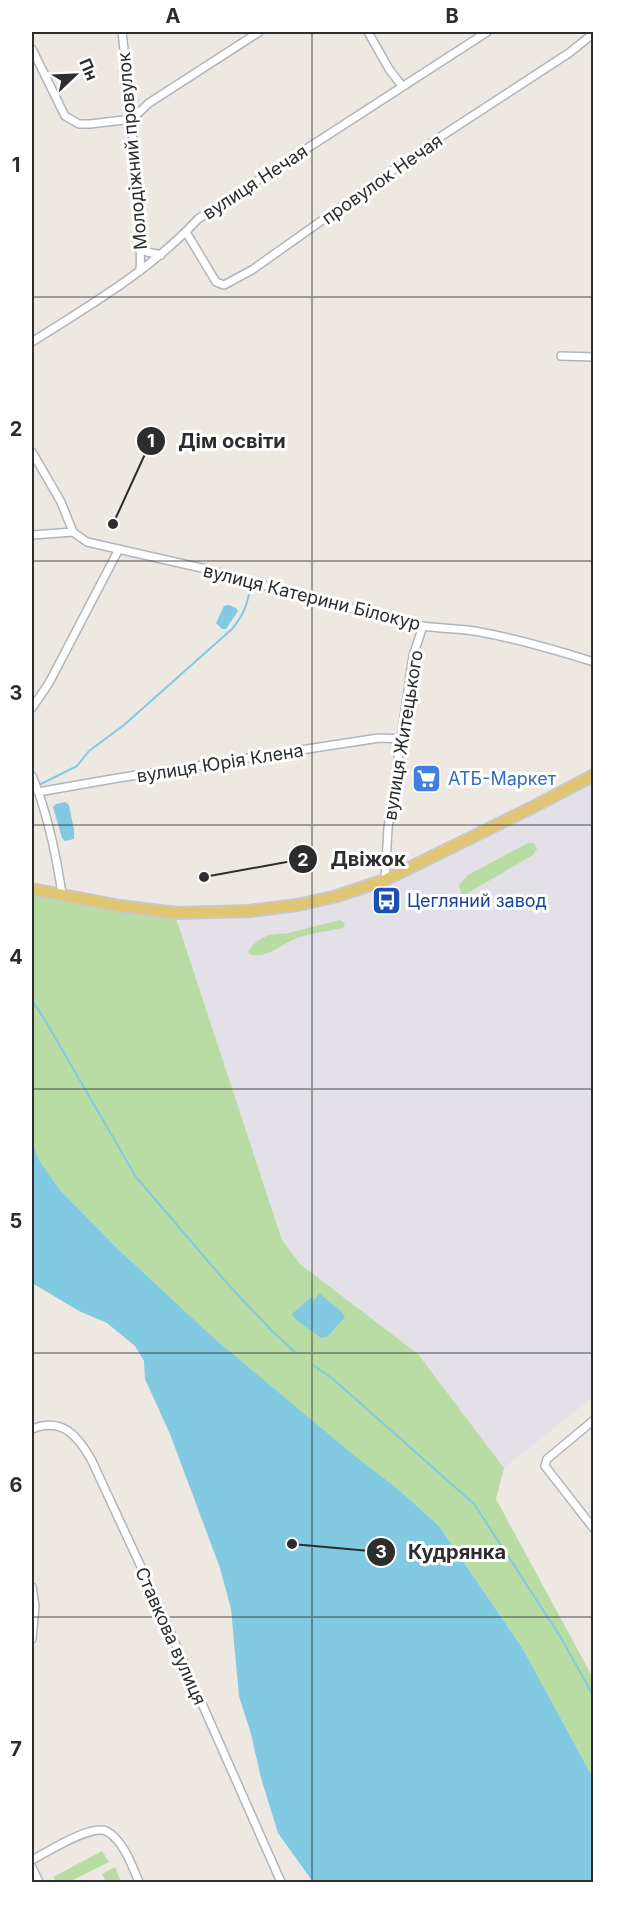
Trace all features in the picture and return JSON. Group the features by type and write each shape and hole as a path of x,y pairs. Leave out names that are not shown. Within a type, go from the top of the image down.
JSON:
{"main road":[{"path":"32,889 120,906 177,913 249,911 298,905 336,897 385,880 594,775"}],"street":[{"name":"Молодіжний провулок","path":"122,32 132,119 142,248 140,271"},
{"path":"32,49 65,116 79,124 90,124 132,119 149,103 259,32"},
{"path":"368,32 402,86"},
{"name":"вулиця Нечая","path":"32,342 140,271 161,255 198,219 231,196 487,32"},
{"name":"провулок Нечая","path":"186,232 216,282 224,285 233,281 594,33"},
{"path":"142,248 147,252 161,255"},
{"path":"561,356 594,357"},
{"path":"32,452 61,502 73,532"},
{"name":"вулиця Катерини Білокур","path":"32,535 73,532 87,542 206,569 306,597 423,626 477,631 553,649 594,662"},
{"path":"32,708 49,683 119,549"},
{"name":"вулиця Житецького","path":"385,880 388,828 413,656 423,626"},
{"name":"вулиця Юрія Клена","path":"38,792 379,738 402,740"},
{"path":"32,776 56,858 62,894"},
{"path":"594,1420 547,1459 545,1466 594,1528"},
{"name":"Ставкова вулиця","path":"32,1429 42,1425 56,1425 69,1431 81,1441 91,1459 281,1882"},
{"path":"32,1587 35,1606 32,1639"},
{"path":"32,1860 85,1833 97,1829 106,1830 123,1849 140,1882"},
{"path":"32,1867 39,1882"}],"shaded area":[{"path":"593,780 593,1397 504,1468 418,1354 300,1264 282,1240 176,918 338,901"}],"green space":[{"path":"528,843 534,843 537,849 533,855 466,894 461,894 459,885 468,875"},
{"path":"32,893 176,918 282,1240 300,1264 418,1354 504,1468 496,1499 593,1678 593,1778 523,1649 439,1526 398,1489 356,1458 215,1339 118,1249 59,1189 39,1160 32,1141"},
{"path":"340,920 345,924 343,928 297,938 262,955 249,954 248,951 255,943 269,935 284,934"},
{"path":"102,1851 109,1862 69,1882 56,1882 53,1877"},
{"path":"115,1867 121,1882 106,1882 102,1874"}],"water":[{"path":"229,605 238,611 226,629 222,629 216,623 224,606"},
{"path":"65,802 69,805 74,839 65,841 62,838 53,807"},
{"path":"32,1141 39,1160 59,1189 118,1249 215,1339 356,1457 398,1489 439,1526 523,1649 593,1778 593,1882 313,1882 278,1833 239,1696 231,1609 220,1568 170,1434 145,1379 144,1361 135,1346 107,1323 79,1311 32,1283"},
{"path":"320,1293 345,1317 327,1337 321,1338 295,1319 292,1314 310,1298 314,1300"}],"waterway":[{"path":"41,784 77,766 89,751 124,725 232,629 243,613 249,594"},
{"path":"32,1000 136,1177 225,1281 295,1352"},
{"path":"313,1365 333,1379 474,1504 560,1636 594,1697"}],"place":[{"name":"Дім освіти","path":"113,524"},
{"name":"АТБ-Маркет","path":"427,778"},
{"name":"Двіжок","path":"204,877"},
{"name":"Цегляний завод","path":"386,900"},
{"name":"Кудрянка","path":"292,1544"}]}
